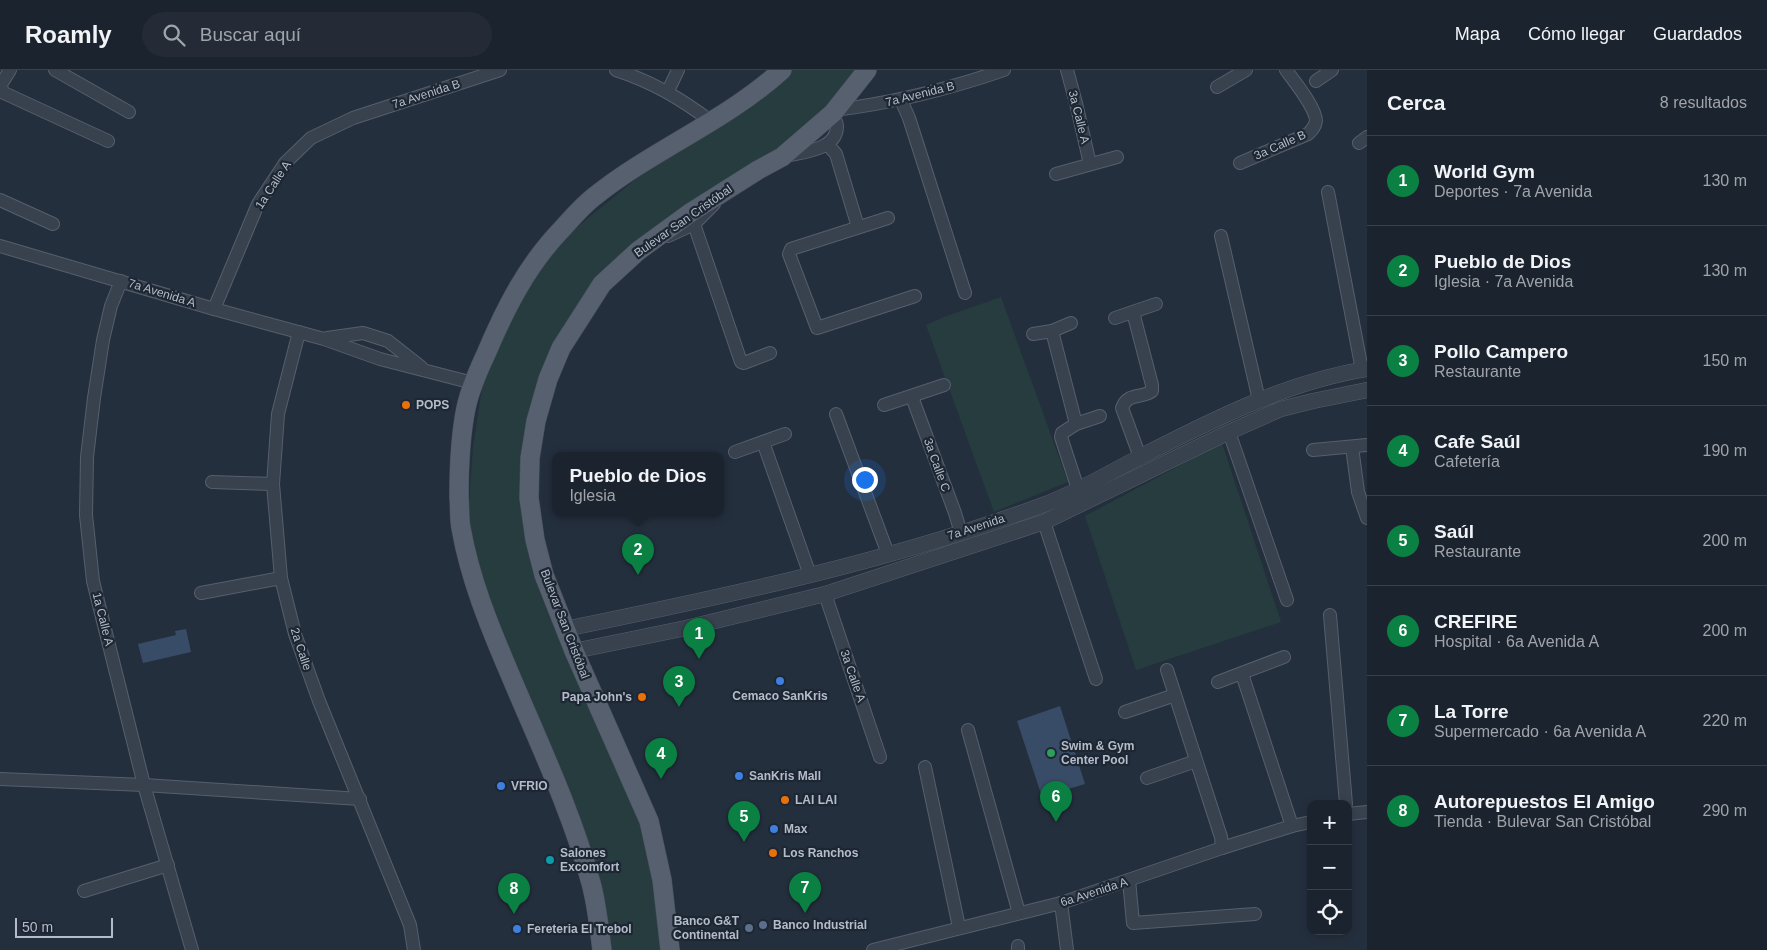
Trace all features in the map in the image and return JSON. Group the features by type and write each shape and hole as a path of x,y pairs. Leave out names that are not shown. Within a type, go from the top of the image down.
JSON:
{"main road":[{"path":"602,950 593,892 579,844 489,624 470,567 460,526 459,469 466,409 473,384 512,297 533,264 559,231 594,197 609,186 712,122 768,83 782,70"},
{"name":"Bulevar San Cristóbal","path":"670,950 662,880 649,821 565,629 544,575 535,540 530,507 530,458 536,421 548,379 561,348 602,284 638,251 652,241 728,189 782,157 834,112 867,70"}],"street":[{"path":"55,70 129,112"},
{"name":"7a Avenida B","path":"353,118 500,70"},
{"path":"616,70 668,92 712,122"},
{"path":"668,92 678,70"},
{"name":"7a Avenida B","path":"834,112 901,100 1004,70"},
{"name":"3a Calle A","path":"1066,70 1076,103 1090,164"},
{"path":"1217,87 1246,70"},
{"name":"3a Calle B","path":"1240,163 1308,134 1313,129 1316,121 1314,112 1286,70"},
{"path":"1316,81 1332,70"},
{"path":"5,73 0,86 1,91 4,93 108,141"},
{"path":"901,100 909,118 965,292"},
{"path":"782,157 828,145 836,134 838,127 834,112"},
{"name":"1a Calle A","path":"214,309 258,204 285,163 311,138 353,118"},
{"path":"828,145 836,154 858,227"},
{"path":"1056,174 1117,157"},
{"path":"652,241 670,236 694,224 701,219 728,189"},
{"path":"1328,192 1364,370"},
{"path":"0,200 52,224"},
{"path":"888,218 789,251 789,254 816,327 819,328 915,296"},
{"path":"694,224 741,362 744,363 770,353"},
{"path":"1221,236 1259,400"},
{"name":"7a Avenida A","path":"0,246 214,309 324,338 380,359 473,384"},
{"name":"1a Calle A","path":"121,281 111,306 103,340 86,457 86,515 93,581 144,786 192,950"},
{"path":"1115,318 1156,304"},
{"path":"1134,312 1152,391 1148,394 1129,398 1125,401 1122,408 1140,457"},
{"path":"1033,334 1052,331 1071,323"},
{"path":"1052,331 1076,424"},
{"name":"2a Calle","path":"299,332 278,414 273,484 281,578 295,634 319,701 410,925 414,950"},
{"name":"7a Avenida A","path":"324,338 362,333 388,341 427,372"},
{"name":"7a Avenida","path":"565,629 708,600 810,575 961,533 1044,505 1259,400 1309,382 1364,370"},
{"path":"884,405 944,385"},
{"name":"7a Avenida","path":"574,651 714,621 826,594 1044,522 1229,432 1282,409 1367,390"},
{"name":"3a Calle C","path":"912,397 961,533"},
{"path":"836,414 888,554"},
{"path":"1078,489 1061,437 1064,431 1076,424 1100,416"},
{"path":"1229,432 1287,600"},
{"path":"735,452 785,434"},
{"path":"763,442 810,575"},
{"path":"1313,450 1367,446"},
{"path":"1352,448 1358,492 1367,518"},
{"path":"212,482 273,484"},
{"path":"1044,522 1096,679"},
{"path":"201,593 281,578"},
{"name":"3a Calle A","path":"826,594 880,757"},
{"path":"708,600 714,621"},
{"path":"1330,616 1346,800"},
{"path":"1218,682 1284,657"},
{"path":"1167,670 1221,837 1222,848"},
{"path":"1242,674 1292,826"},
{"path":"1125,712 1174,694"},
{"path":"968,730 1019,913"},
{"path":"1147,778 1196,761"},
{"path":"925,767 959,928"},
{"path":"0,779 360,799"},
{"path":"1352,814 1367,812"},
{"name":"6a Avenida A","path":"875,950 1061,903 1222,848 1307,823"},
{"path":"84,892 168,866"},
{"path":"1129,880 1133,923 1255,914"},
{"path":"1061,903 1066,950"}],"green space":[{"path":"791,70 861,70 844,93 789,145 647,237 562,338 523,491 644,825 657,885 662,950 606,950 477,566 468,516 473,447 484,376 516,300 565,237 636,179 773,87"},
{"path":"1001,297 1068,482 994,512 926,325"},
{"path":"1222,443 1281,622 1136,670 1085,516"}],"water":[{"path":"186,629 191,652 143,663 138,644 176,635 175,631"},
{"name":"Swim & Gym Center Pool","path":"1060,706 1085,784 1042,797 1017,721"}],"place":[{"name":"POPS","path":"406,405"},
{"name":"Pueblo de Dios","path":"638,575"},
{"name":"World Gym","path":"699,659"},
{"name":"Cemaco SanKris","path":"780,681"},
{"name":"Papa John's","path":"642,697"},
{"name":"Pollo Campero","path":"679,707"},
{"name":"Swim & Gym Center Pool","path":"1051,753"},
{"name":"SanKris Mall","path":"739,776"},
{"name":"Cafe Saúl","path":"661,779"},
{"name":"VFRIO","path":"501,786"},
{"name":"LAI LAI","path":"785,800"},
{"name":"CREFIRE","path":"1056,822"},
{"name":"Max","path":"774,829"},
{"name":"Saúl","path":"744,842"},
{"name":"Los Ranchos","path":"773,853"},
{"name":"Salones Excomfort","path":"550,860"},
{"name":"La Torre","path":"805,913"},
{"name":"Autorepuestos El Amigo","path":"514,914"},
{"name":"Banco Industrial","path":"763,925"},
{"name":"Banco G&T Continental","path":"749,928"},
{"name":"Fereteria El Trebol","path":"517,929"}]}
